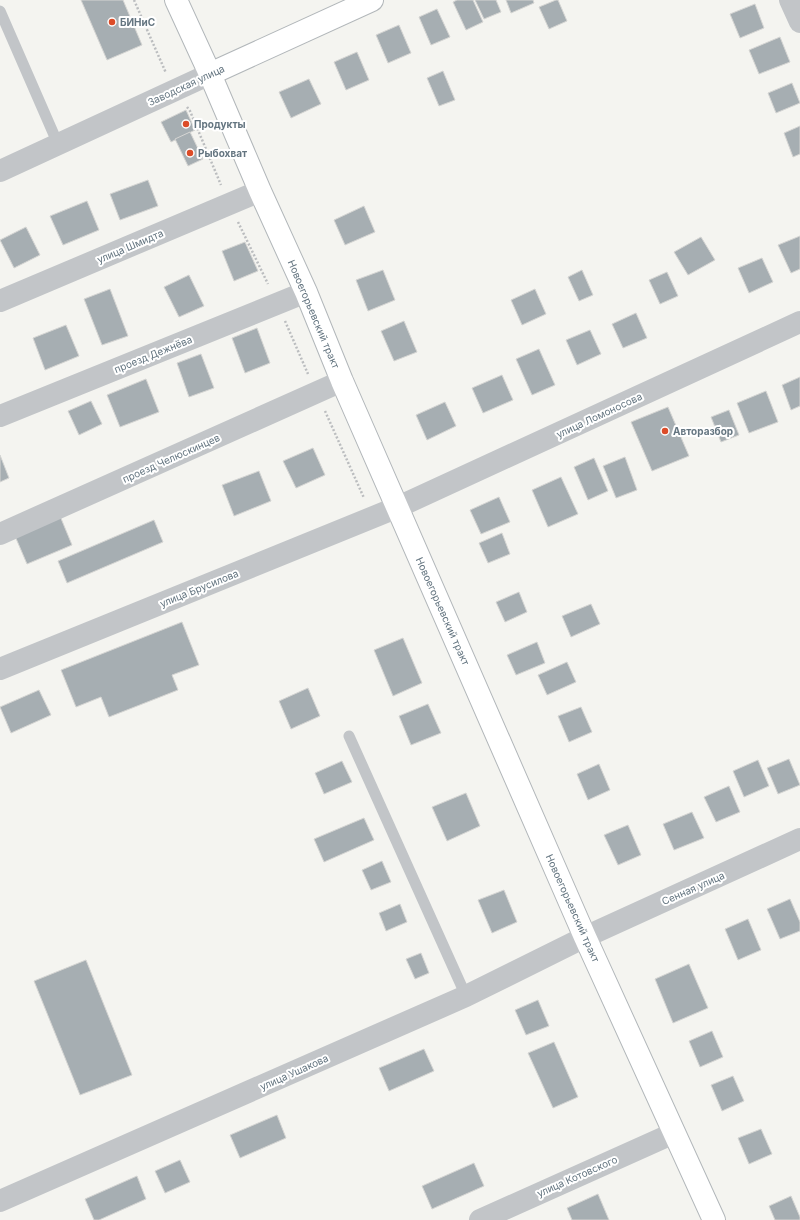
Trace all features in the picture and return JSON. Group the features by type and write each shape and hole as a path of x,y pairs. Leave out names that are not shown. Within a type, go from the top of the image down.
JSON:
{"main road":[{"name":"Новоегорьевский тракт","path":"176,0 306,292 342,381 585,937 714,1220"},
{"name":"Заводская улица","path":"210,74 372,0"}],"street":[{"path":"790,0 800,22"},
{"name":"Заводская улица","path":"0,171 210,74"},
{"name":"улица Шмидта","path":"0,301 260,191"},
{"name":"проезд Дежнёва","path":"0,416 306,292"},
{"name":"улица Ломоносова","path":"398,507 800,322"},
{"name":"проезд Челюскинцев","path":"0,534 342,381"},
{"name":"улица Брусилова","path":"0,669 398,507"},
{"name":"Сенная улица","path":"585,937 800,839"},
{"name":"улица Ушакова","path":"0,1201 466,996 585,937"},
{"name":"улица Котовского","path":"480,1220 674,1132"}],"lane":[{"path":"0,11 58,144"},
{"path":"348,736 466,996"}],"path":[{"path":"134,0 173,91"}],"building":[{"name":"БИНиС","path":"81,0 123,0 142,45 107,60"},
{"path":"457,0 473,0 483,22 466,30 453,2"},
{"path":"475,0 496,0 501,12 484,19"},
{"path":"506,0 533,0 534,3 511,13"},
{"path":"558,0 567,21 549,29 539,7"},
{"path":"755,4 764,28 740,38 730,14"},
{"path":"437,9 450,37 431,45 419,17"},
{"path":"399,25 411,53 388,63 376,35"},
{"path":"780,37 790,62 759,74 749,50"},
{"path":"357,52 369,80 346,90 334,62"},
{"path":"443,71 455,100 439,106 427,78"},
{"path":"309,79 321,104 291,118 279,92"},
{"path":"792,83 800,103 776,113 768,93"},
{"path":"186,110 195,130 171,142 161,122"},
{"path":"800,126 800,154 793,157 784,133"},
{"path":"190,132 203,159 188,166 175,139"},
{"path":"148,180 158,206 120,220 110,194"},
{"path":"87,201 99,230 63,245 50,216"},
{"path":"364,206 375,232 345,245 334,220"},
{"path":"26,227 40,255 14,268 0,240"},
{"path":"800,236 800,269 791,273 778,245"},
{"path":"701,237 715,260 688,275 674,252"},
{"path":"245,242 258,271 234,281 222,251"},
{"path":"762,258 773,282 749,293 738,268"},
{"path":"383,270 395,300 368,311 356,280"},
{"path":"582,270 593,295 579,301 568,277"},
{"path":"667,272 678,296 660,304 649,280"},
{"path":"189,275 204,306 179,317 164,287"},
{"path":"110,289 128,336 102,345 84,299"},
{"path":"535,289 546,314 522,325 511,300"},
{"path":"636,313 647,338 623,348 612,324"},
{"path":"404,321 417,352 394,361 381,331"},
{"path":"66,325 79,356 45,370 33,338"},
{"path":"257,328 270,363 245,373 232,338"},
{"path":"590,330 601,354 577,365 566,340"},
{"path":"539,349 555,385 532,395 516,359"},
{"path":"201,354 214,388 189,397 177,363"},
{"path":"502,375 513,400 483,413 472,388"},
{"path":"800,377 800,406 791,410 782,385"},
{"path":"146,379 159,412 120,427 107,395"},
{"path":"766,391 778,422 749,433 737,403"},
{"path":"91,401 102,424 79,435 68,411"},
{"path":"445,402 456,426 427,440 416,415"},
{"path":"668,407 689,456 652,471 631,422"},
{"path":"729,410 739,435 721,442 711,417"},
{"path":"313,448 325,475 296,488 283,461"},
{"path":"0,455 9,478 0,482"},
{"path":"625,457 637,490 616,498 603,466"},
{"path":"594,458 608,491 588,500 574,467"},
{"path":"259,471 271,501 234,516 222,485"},
{"path":"561,477 578,514 548,527 532,490"},
{"path":"499,497 510,522 481,534 470,510"},
{"path":"60,516 72,545 27,564 15,536"},
{"path":"154,520 163,542 67,583 58,561"},
{"path":"502,533 510,554 488,563 479,543"},
{"path":"519,592 527,612 505,622 496,602"},
{"path":"591,604 600,624 571,637 562,616"},
{"path":"182,622 199,665 172,675 178,690 109,717 101,697 76,707 61,670"},
{"path":"403,638 422,683 393,696 374,650"},
{"path":"537,642 545,663 516,675 507,655"},
{"path":"567,662 576,682 547,695 538,675"},
{"path":"308,688 320,716 291,729 279,701"},
{"path":"39,690 51,715 11,733 0,707"},
{"path":"428,704 441,733 411,745 399,716"},
{"path":"581,707 592,732 569,742 558,716"},
{"path":"789,759 800,785 778,794 767,768"},
{"path":"758,760 769,786 744,797 733,771"},
{"path":"342,761 352,782 324,794 315,773"},
{"path":"599,764 610,790 588,800 577,774"},
{"path":"729,786 740,812 716,822 704,797"},
{"path":"466,793 480,826 447,841 432,807"},
{"path":"692,812 704,838 674,850 663,824"},
{"path":"364,818 374,840 324,862 314,839"},
{"path":"628,825 641,855 618,865 604,835"},
{"path":"382,861 391,882 371,890 362,870"},
{"path":"504,890 517,922 492,933 478,900"},
{"path":"790,899 800,922 800,931 780,939 767,909"},
{"path":"400,904 407,922 386,931 379,913"},
{"path":"748,919 761,950 738,960 725,929"},
{"path":"421,953 429,973 415,979 406,959"},
{"path":"86,960 132,1075 80,1095 34,981"},
{"path":"689,964 708,1008 673,1023 655,979"},
{"path":"538,1000 549,1026 526,1035 515,1010"},
{"path":"712,1031 723,1057 700,1067 689,1041"},
{"path":"554,1042 578,1097 553,1108 528,1053"},
{"path":"424,1049 434,1071 389,1091 379,1068"},
{"path":"733,1076 744,1101 722,1111 711,1085"},
{"path":"277,1115 286,1138 240,1158 230,1135"},
{"path":"761,1129 772,1154 749,1164 738,1138"},
{"path":"180,1160 190,1182 165,1193 155,1171"},
{"path":"474,1163 484,1186 432,1209 422,1186"},
{"path":"137,1176 146,1199 99,1220 94,1220 85,1199"},
{"path":"598,1194 609,1220 572,1220 567,1208"},
{"path":"791,1196 800,1220 775,1220 769,1206"}],"place":[{"name":"БИНиС","path":"112,22"},
{"name":"Продукты","path":"186,124"},
{"name":"Рыбохват","path":"190,153"},
{"name":"Авторазбор","path":"665,431"}]}
